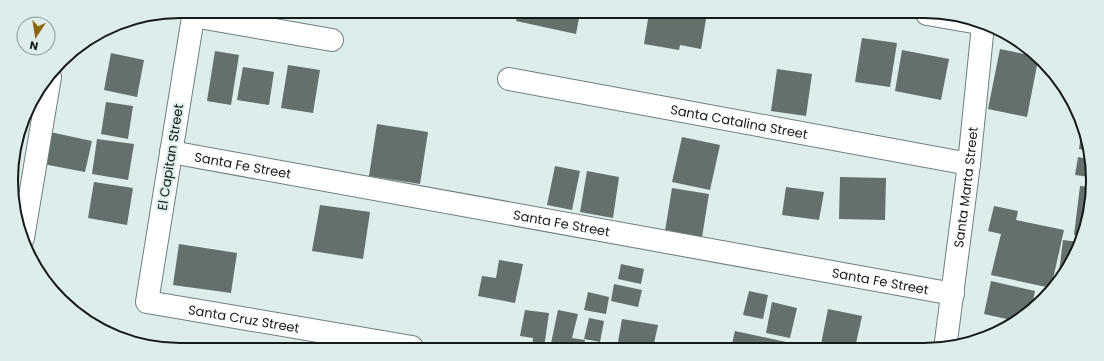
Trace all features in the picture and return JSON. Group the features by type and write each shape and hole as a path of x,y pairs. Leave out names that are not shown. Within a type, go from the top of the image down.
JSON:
{"street":[{"name":"El Capitan Street","path":"147,302 192,18"},
{"path":"214,18 332,40"},
{"name":"Santa Marta Street","path":"946,342 969,164 983,29"},
{"name":"Santa Catalina Street","path":"509,79 969,164"},
{"path":"25,226 48,86"},
{"name":"Santa Fe Street","path":"171,152 953,294"},
{"name":"Santa Cruz Street","path":"147,302 388,343"}],"building":[{"path":"517,18 579,18 576,34 516,21"},
{"path":"648,18 706,18 701,49 680,45 679,50 644,44"},
{"path":"862,38 897,43 890,87 855,82"},
{"path":"1000,49 1025,54 1031,58 1037,65 1027,117 988,109"},
{"path":"902,50 949,59 941,100 895,91"},
{"path":"215,51 239,55 231,105 207,101"},
{"path":"111,53 144,60 137,97 104,90"},
{"path":"288,65 320,70 313,113 281,108"},
{"path":"243,67 274,72 269,105 237,100"},
{"path":"777,69 812,74 806,116 771,111"},
{"path":"106,102 133,106 128,139 101,134"},
{"path":"377,124 428,132 420,184 369,176"},
{"path":"50,132 92,141 85,172 43,164"},
{"path":"682,137 720,145 710,190 672,182"},
{"path":"97,139 134,144 128,180 92,174"},
{"path":"1080,140 1083,150 1079,149"},
{"path":"1078,157 1085,158 1086,176 1075,175"},
{"path":"555,166 580,171 572,210 547,205"},
{"path":"587,171 619,177 613,218 580,212"},
{"path":"840,177 886,178 885,220 839,219"},
{"path":"94,182 133,188 127,225 88,218"},
{"path":"1080,186 1086,187 1083,212 1076,235 1074,235"},
{"path":"786,187 824,192 819,220 782,215"},
{"path":"672,188 709,194 702,237 665,231"},
{"path":"320,205 370,212 363,259 312,251"},
{"path":"994,206 1018,211 1016,220 1064,230 1053,277 1047,287 991,275 1001,234 988,231"},
{"path":"1063,240 1074,241 1074,243 1059,271"},
{"path":"179,244 237,253 231,293 173,285"},
{"path":"499,260 523,264 515,303 478,296 482,276 496,278"},
{"path":"621,264 644,269 641,284 618,279"},
{"path":"991,281 1035,291 1033,301 1031,303 1008,319 984,314"},
{"path":"614,284 642,290 638,307 611,301"},
{"path":"749,291 768,295 763,319 743,315"},
{"path":"588,292 609,297 606,314 584,310"},
{"path":"772,302 797,308 790,338 766,333"},
{"path":"828,309 862,316 856,343 821,343"},
{"path":"525,310 549,313 545,343 532,343 533,338 520,336"},
{"path":"558,310 578,314 572,338 585,340 584,343 551,343"},
{"path":"589,318 604,321 600,342 584,339"},
{"path":"622,319 658,325 654,343 618,343"},
{"path":"735,331 791,343 732,343"}]}
